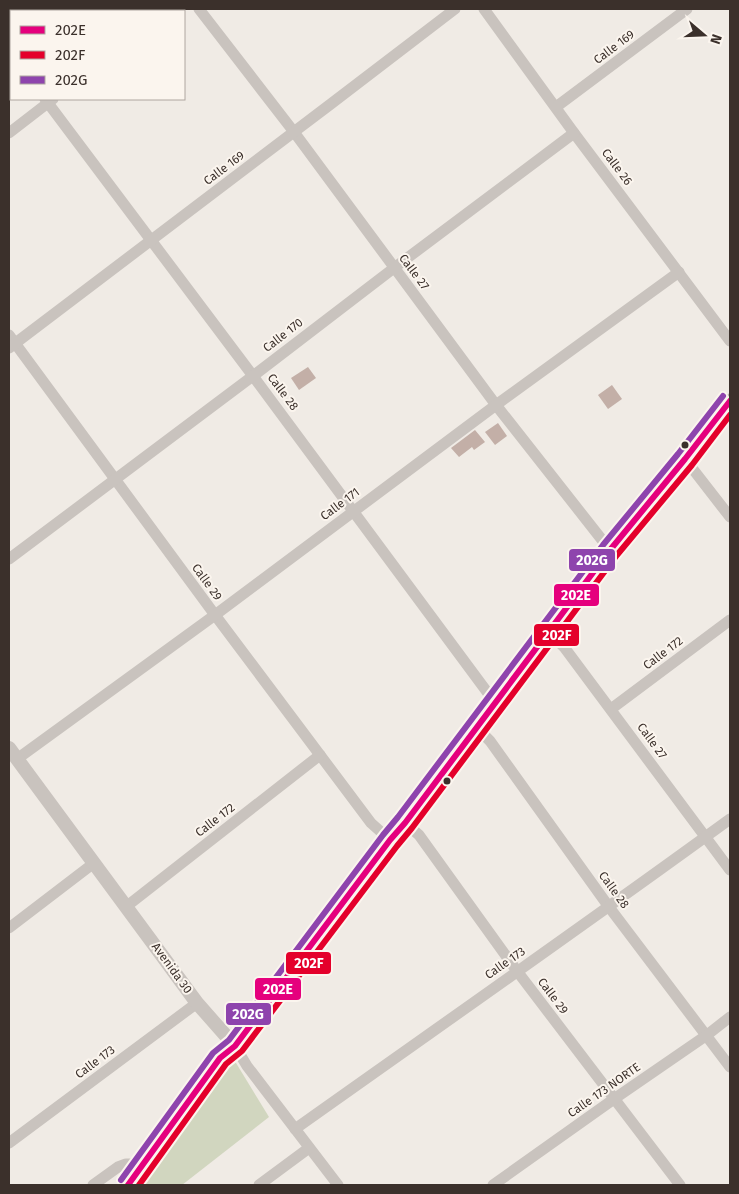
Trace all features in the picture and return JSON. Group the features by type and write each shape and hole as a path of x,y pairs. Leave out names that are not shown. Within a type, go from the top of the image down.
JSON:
{"main road":[{"path":"128,1185 220,1058 235,1046 390,840 496,704 610,550 730,401"}],"street":[{"name":"Calle 27","path":"199,9 294,132 496,405 610,550"},
{"name":"Calle 169","path":"11,342 294,132 455,9"},
{"name":"Calle 26","path":"484,9 574,133 730,341"},
{"name":"Calle 169","path":"556,107 688,9"},
{"path":"9,133 49,100"},
{"name":"Calle 28","path":"49,100 496,704"},
{"name":"Calle 170","path":"9,559 574,133"},
{"name":"Calle 171","path":"13,753 215,615 496,405 679,272"},
{"name":"Calle 29","path":"11,342 371,823 390,840"},
{"path":"685,459 730,517"},
{"name":"Calle 172","path":"611,709 730,620"},
{"name":"Calle 27","path":"549,632 564,647 730,870"},
{"name":"Calle 28","path":"477,728 490,741 609,907 730,1067"},
{"name":"Avenida 30","path":"13,753 198,1003 235,1046 247,1066 338,1185"},
{"name":"Calle 172","path":"126,906 320,755"},
{"name":"Calle 173","path":"295,1129 730,819"},
{"name":"Calle 29","path":"405,823 419,835 517,971 680,1185"},
{"path":"9,928 94,863"},
{"name":"Calle 173","path":"9,1143 198,1003"},
{"name":"Calle 173 NORTE","path":"493,1185 730,1017"},
{"path":"259,1185 309,1148"},
{"path":"93,1185 118,1166 144,1164"}],"green space":[{"path":"233,1058 269,1117 182,1185 141,1185"}],"building":[{"path":"308,367 316,378 299,390 291,378"},
{"path":"612,385 622,399 608,409 598,395"},
{"path":"498,423 507,436 495,445 485,432"},
{"path":"475,430 485,442 474,450 472,447 459,457 451,448"}],"transit line":[{"name":"202G","path":"121,1180 213,1053 229,1040 603,545 723,396"},
{"name":"202E","path":"128,1185 220,1058 235,1046 610,550 730,401"},
{"name":"202F","path":"139,1185 226,1064 242,1051 617,555 692,465 730,415"}]}
